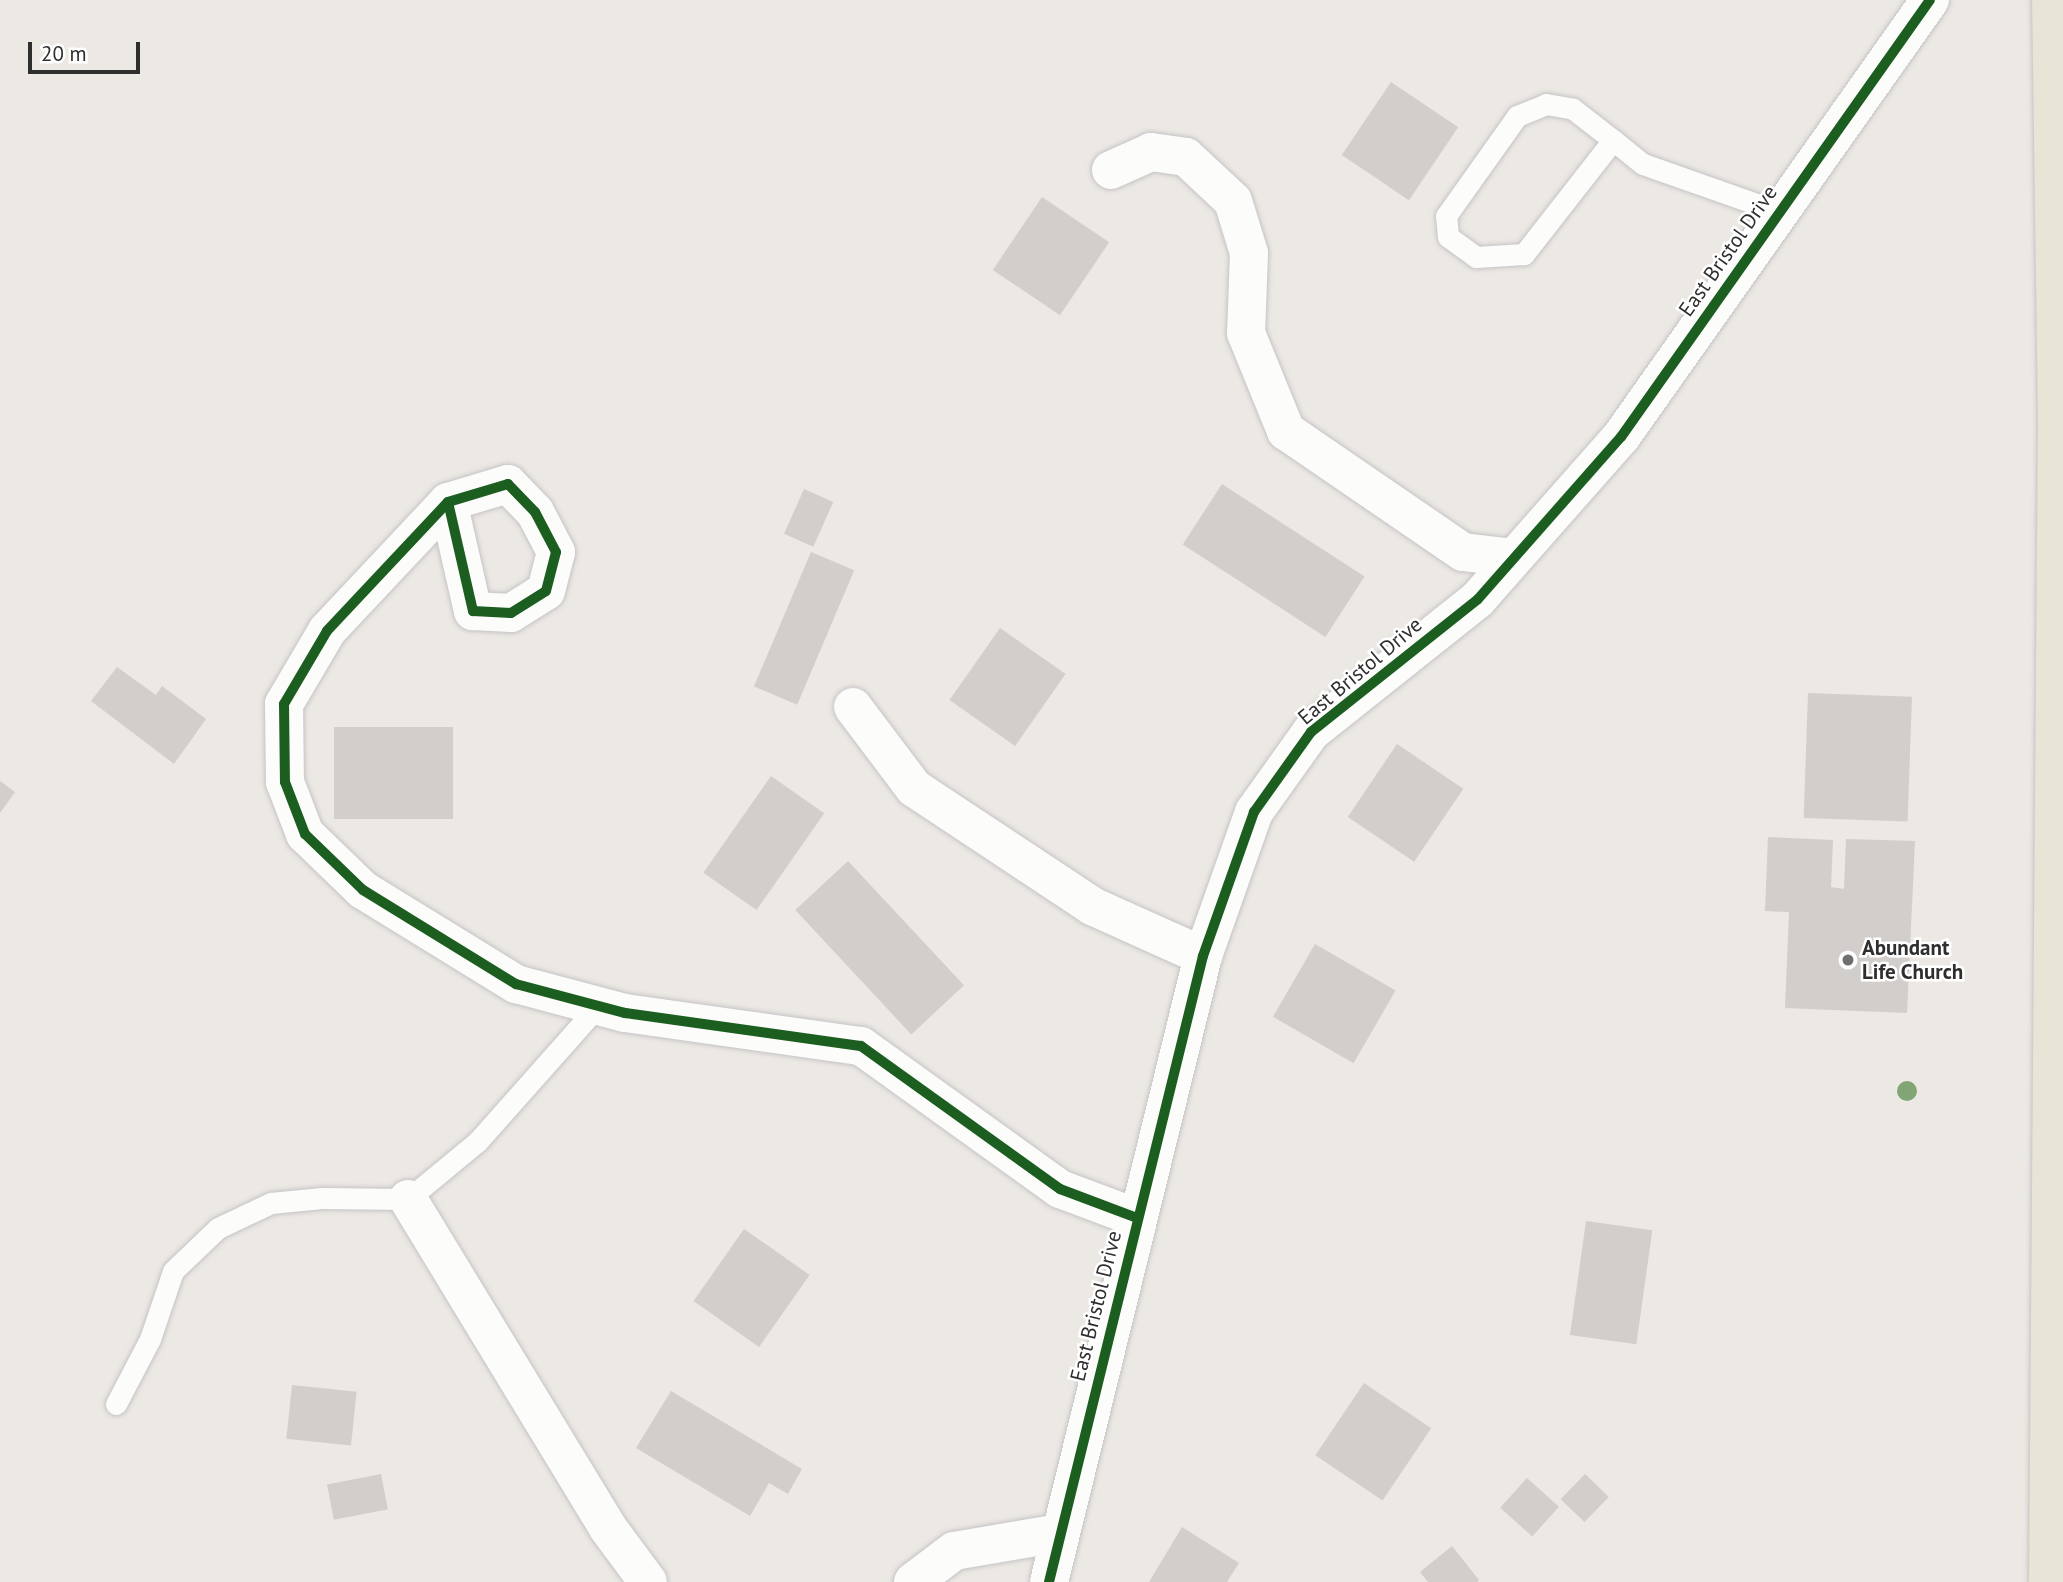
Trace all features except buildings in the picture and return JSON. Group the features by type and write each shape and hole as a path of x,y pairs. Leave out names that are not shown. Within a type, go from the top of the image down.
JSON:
{"main road":[{"path":"2048,1582 2060,426 2051,0"}],"street":[{"name":"East Bristol Drive","path":"1049,1582 1203,956 1254,812 1311,733 1478,599 1621,438 1930,0"},
{"path":"1111,170 1151,152 1186,157 1233,201 1250,253 1246,333 1286,431 1463,552 1513,558"},
{"path":"448,502 327,631 284,704 285,782 304,834 363,890 516,984 598,1006 731,1030 861,1046 1060,1189 1137,1218"},
{"path":"853,707 914,788 1093,906 1203,956"},
{"path":"408,1199 608,1528 648,1582"},
{"path":"913,1582 954,1551 1059,1533"}],"lane":[{"path":"1613,140 1524,254 1476,257 1448,237 1446,216 1517,116 1546,104 1573,109 1613,140 1643,164 1779,212"},
{"path":"116,1404 150,1339 173,1271 218,1228 271,1203 322,1198 408,1199 478,1141 598,1006"}],"cycle path":[{"path":"1049,1582 1203,956 1254,812 1311,732 1478,599 1621,437 1930,0"},
{"path":"448,502 473,611 511,613 546,591 556,552 535,512 508,484 448,502 327,631 284,704 285,782 305,834 363,890 516,984 625,1013 861,1046 1060,1189 1137,1218"}],"place":[{"name":"Abundant Life Church","path":"1848,960"}]}
